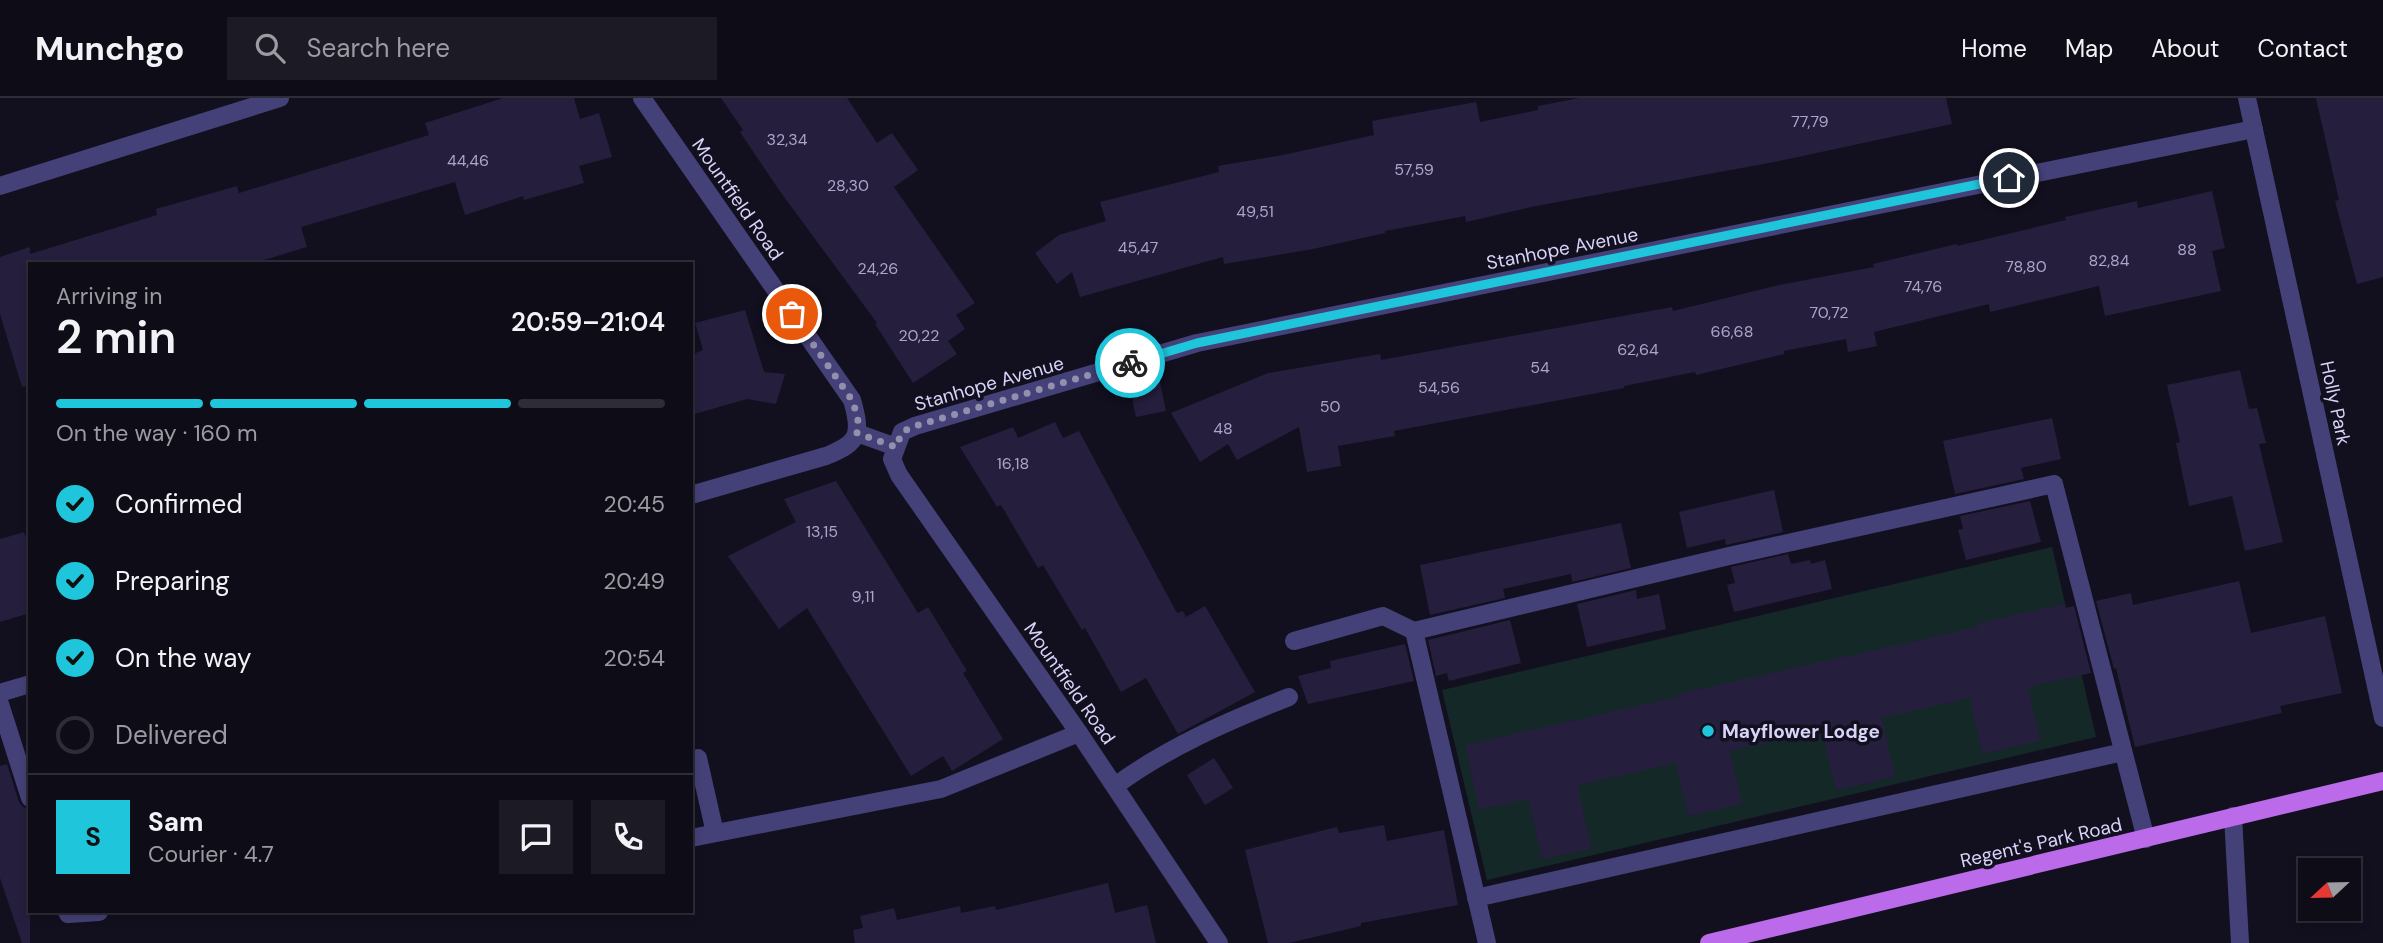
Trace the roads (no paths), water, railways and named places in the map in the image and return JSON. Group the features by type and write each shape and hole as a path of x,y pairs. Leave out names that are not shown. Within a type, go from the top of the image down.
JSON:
{"main road":[{"name":"Regent's Park Road","path":"1709,943 2383,781"}],"street":[{"path":"0,186 280,98"},
{"name":"Mountfield Road","path":"642,98 852,400 858,418 857,433"},
{"name":"Holly Park","path":"2248,98 2383,718"},
{"name":"Stanhope Avenue","path":"896,447 902,432 915,426 1197,343 2254,129"},
{"path":"693,494 826,456 847,448 857,433 896,447"},
{"name":"Mountfield Road","path":"896,447 892,459 899,475 1079,733 1219,943"},
{"path":"1294,641 1383,616 1414,631 1729,556 2054,484 2146,839"},
{"path":"1414,631 1486,943"},
{"path":"0,693 28,685"},
{"path":"1115,786 1144,764 1216,726 1289,697"},
{"path":"0,704 28,792"},
{"path":"693,838 941,789 1079,733"},
{"path":"1476,898 2123,752"},
{"path":"698,758 715,833"},
{"path":"2233,817 2240,943"},
{"path":"68,913 89,913"}],"place":[{"name":"Mayflower Lodge","path":"1708,731"}]}
